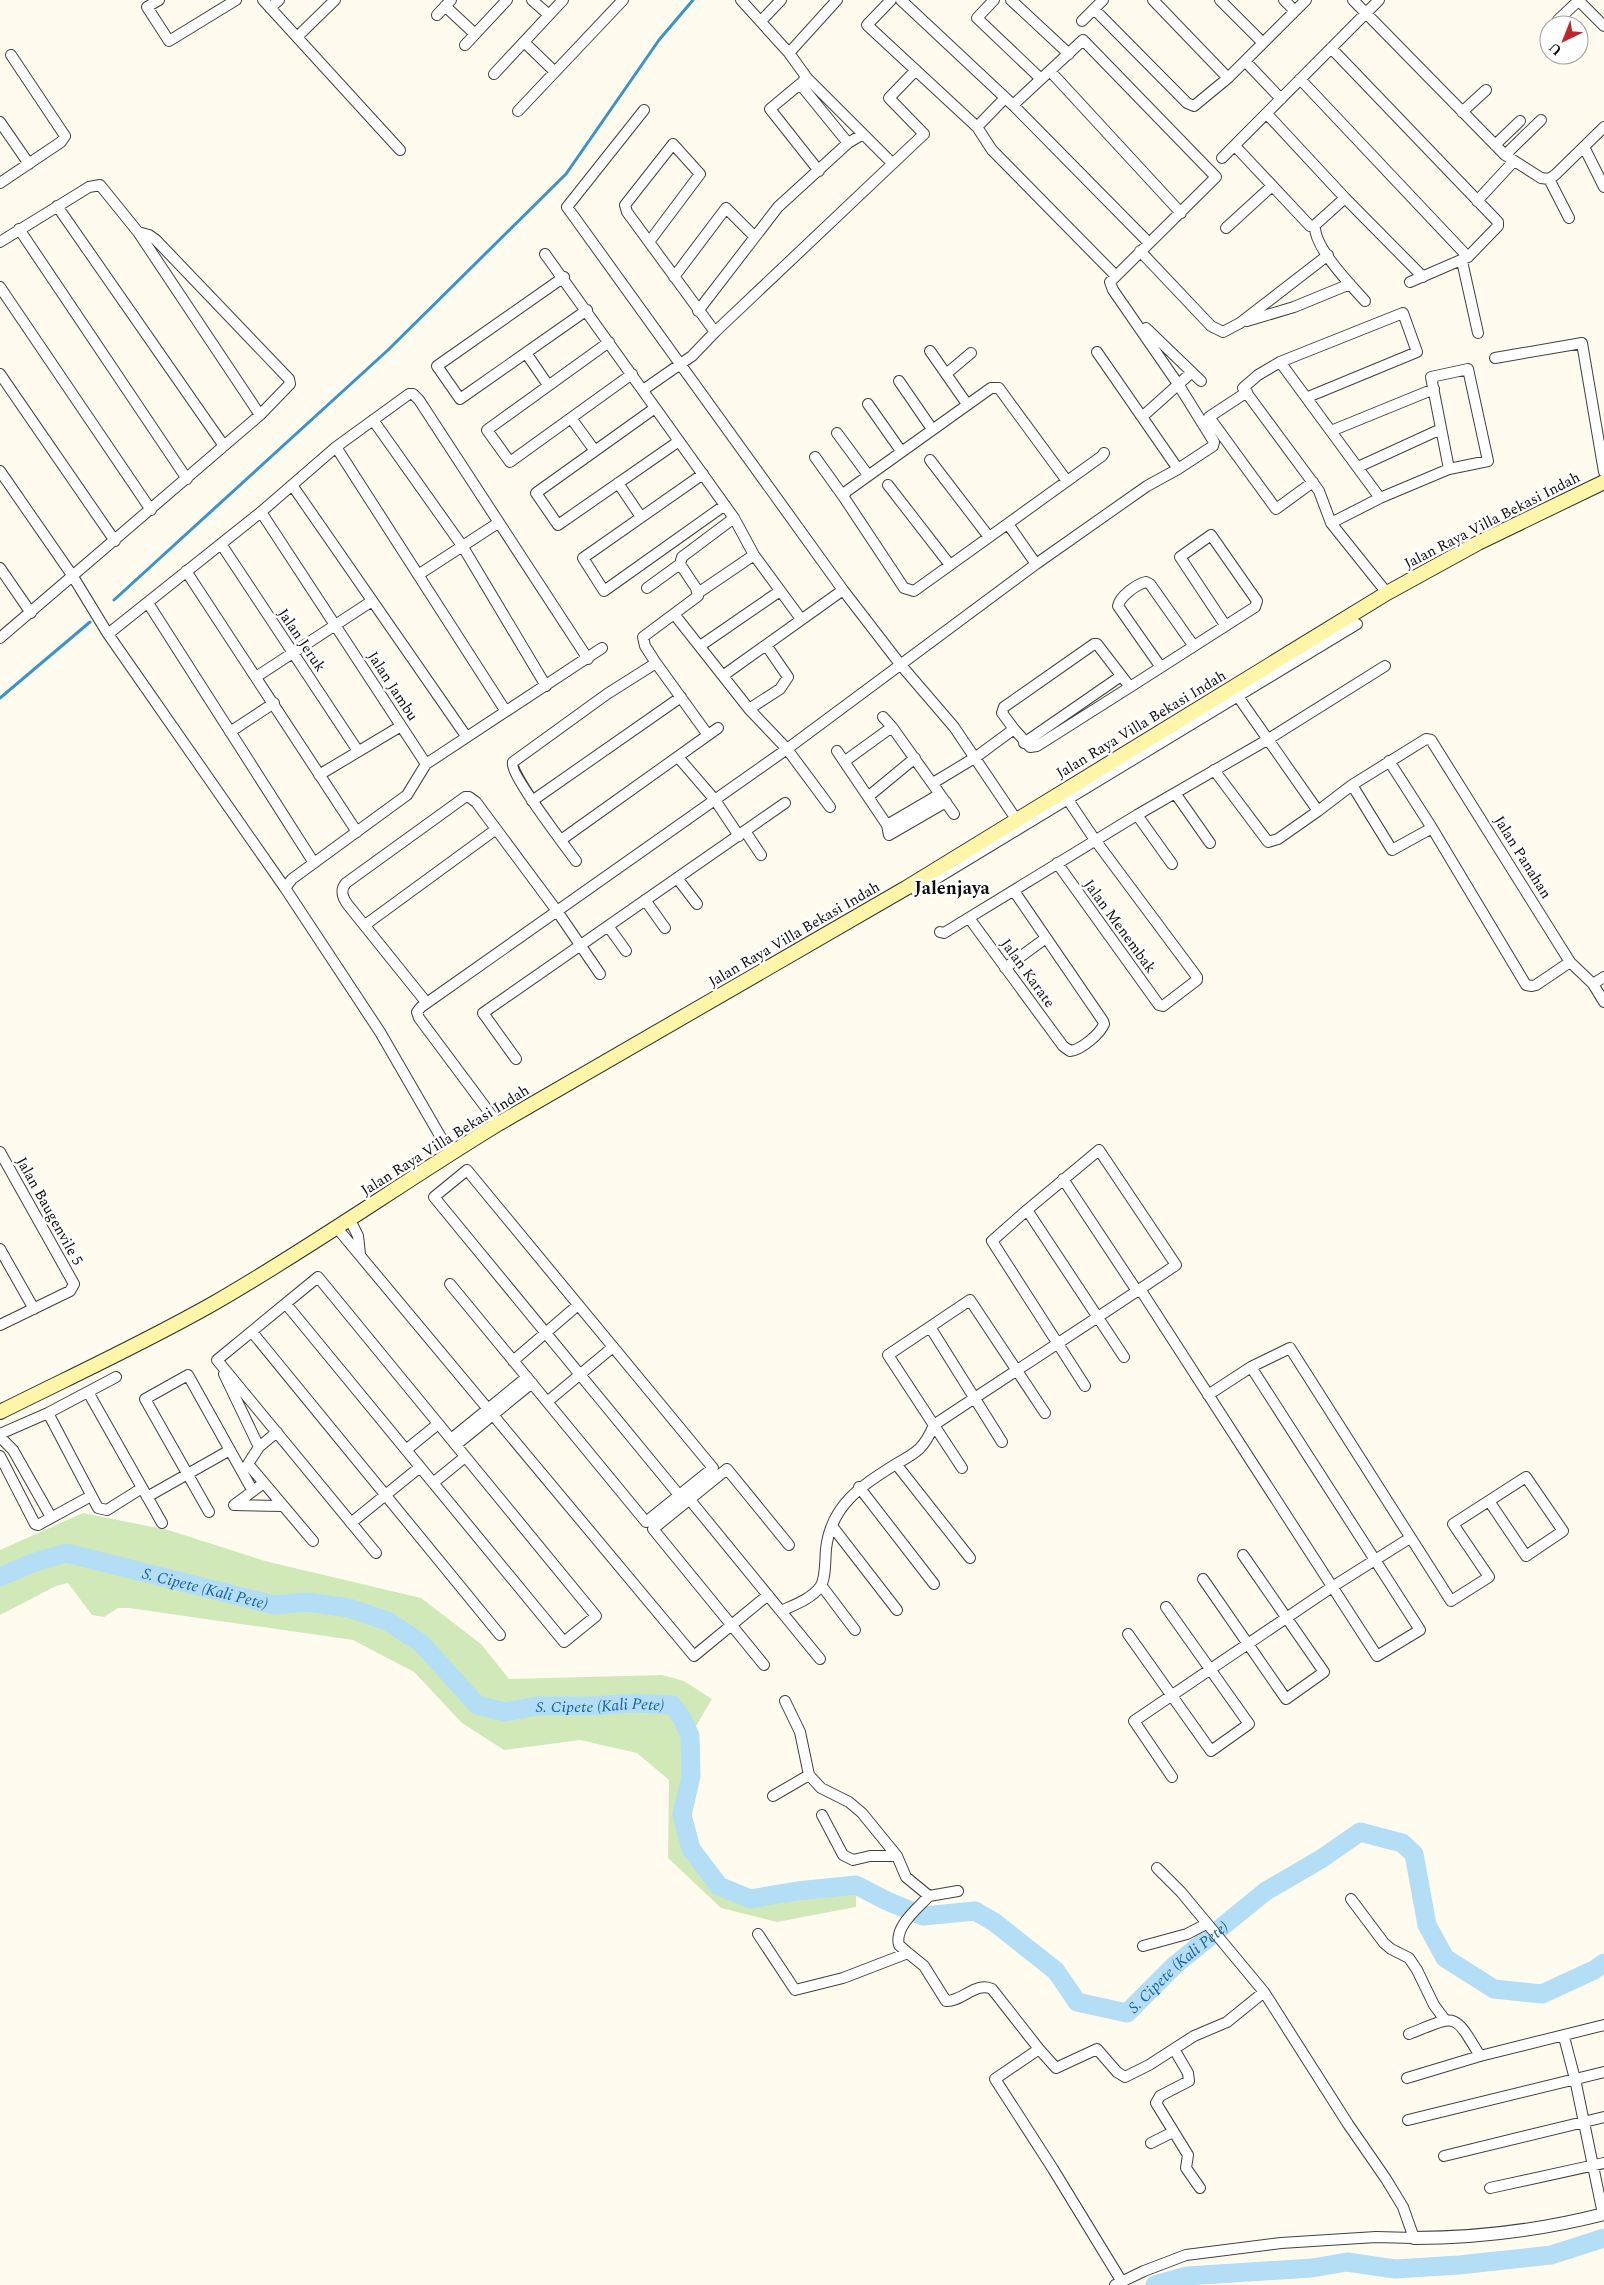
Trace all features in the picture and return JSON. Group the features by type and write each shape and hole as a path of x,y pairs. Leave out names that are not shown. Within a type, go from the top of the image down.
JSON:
{"main road":[{"name":"Jalan Raya Villa Bekasi Indah","path":"0,1412 214,1303 350,1220 450,1153 906,888 1016,819 1064,795 1234,692 1387,593 1487,539 1604,482"}],"street":[{"path":"159,0 147,7 169,42 236,0"},
{"path":"263,0 400,150"},
{"path":"270,8 279,0"},
{"path":"297,37 335,0"},
{"path":"465,45 507,0"},
{"path":"532,0 549,15"},
{"path":"494,74 563,0"},
{"path":"518,111 623,0"},
{"path":"741,0 788,53 803,81 848,143"},
{"path":"761,21 781,0"},
{"path":"788,53 837,0"},
{"path":"891,0 868,25 978,127 992,150 1115,276"},
{"path":"901,0 1009,102 1149,243"},
{"path":"994,0 977,18 1041,79"},
{"path":"1011,0 1069,54"},
{"path":"1082,20 1103,0"},
{"path":"1153,0 1228,78"},
{"path":"1220,0 1262,42"},
{"path":"1284,0 1295,11"},
{"path":"1094,9 1189,105 1196,106 1228,78 1306,0"},
{"path":"1353,0 1504,155 1540,178 1549,179 1604,127"},
{"path":"1222,158 1379,0"},
{"path":"1563,15 1576,3 1580,2 1604,26"},
{"path":"437,15 448,3 475,34"},
{"path":"498,1124 417,1015 418,1009 787,749 1036,564 1147,486 1178,469 1213,446 1214,442 1178,384 1130,312 1111,288 1110,282 1216,177 1083,40 1041,79 978,127"},
{"path":"524,42 555,72"},
{"path":"1331,48 1499,224 1465,259 1410,282"},
{"path":"0,183 61,142 65,136 11,55"},
{"path":"1245,61 1281,99"},
{"path":"643,390 692,356 924,134 889,98 916,70"},
{"path":"1050,71 1181,213"},
{"path":"1300,79 1465,259 1478,333"},
{"path":"803,81 863,134 892,163"},
{"path":"803,81 770,109 819,171"},
{"path":"1462,112 1486,90"},
{"path":"644,110 567,207 843,590 900,664 954,727 1016,819"},
{"path":"1267,114 1345,198 1423,277"},
{"path":"1504,155 1540,120"},
{"path":"1495,145 1520,121"},
{"path":"0,122 29,164"},
{"path":"698,311 778,207 848,143 863,134"},
{"path":"648,242 700,174 673,144 625,205 627,212 648,242 715,332"},
{"path":"1235,146 1308,224 1315,225"},
{"path":"1584,147 1604,187"},
{"path":"1477,201 1514,161"},
{"path":"1549,179 1568,218"},
{"path":"0,242 89,186 100,185 138,232 260,415"},
{"path":"1226,228 1272,186"},
{"path":"1345,198 1315,225 1314,232 1328,256 1365,301"},
{"path":"57,206 224,446"},
{"path":"674,277 726,208 755,237"},
{"path":"19,229 187,478"},
{"path":"0,638 260,415 289,386 289,379 156,240 149,235 138,232"},
{"path":"1140,251 1216,330 1223,332 1240,323 1328,256"},
{"path":"545,254 564,277 725,505 754,555 801,619"},
{"path":"564,277 437,366 460,399 587,310"},
{"path":"1240,323 1294,307 1350,284"},
{"path":"0,287 151,510"},
{"path":"1130,312 1200,381"},
{"path":"1308,397 1417,352 1403,313 1280,362 1258,375 1243,388 1319,491 1331,523 1387,593"},
{"path":"609,342 487,430 510,462 632,374"},
{"path":"1495,358 1582,343 1604,472"},
{"path":"930,352 966,404"},
{"path":"1097,352 1178,469"},
{"path":"526,353 548,386"},
{"path":"946,374 971,353"},
{"path":"1280,362 1308,397 1380,498"},
{"path":"1331,523 1380,498 1449,469 1488,460 1468,369 1431,377 1449,469"},
{"path":"1142,417 1191,373"},
{"path":"0,374 115,541"},
{"path":"899,381 932,429"},
{"path":"843,496 868,475 990,388 998,388 1067,482"},
{"path":"1332,431 1434,390"},
{"path":"1246,392 1209,417 1276,509 1313,482"},
{"path":"108,634 261,512 336,447 409,394 416,395 588,659"},
{"path":"868,404 901,451"},
{"path":"655,408 536,492 558,525 679,441"},
{"path":"571,418 595,451"},
{"path":"373,420 463,547 546,686"},
{"path":"1358,468 1441,429"},
{"path":"837,433 868,475"},
{"path":"336,447 505,710"},
{"path":"815,456 904,588 914,591 1067,482 1104,453"},
{"path":"930,460 989,537"},
{"path":"0,471 86,597 108,634 284,888 380,1032 450,1153"},
{"path":"702,474 582,558 604,591 725,505"},
{"path":"618,483 641,517"},
{"path":"292,485 466,736"},
{"path":"888,485 950,565"},
{"name":"Jalan Jambu","path":"261,512 426,764"},
{"path":"647,588 680,564 682,557 734,518"},
{"path":"418,575 498,523"},
{"path":"1008,524 1036,564"},
{"path":"1130,687 1097,644 1094,644 1004,707 1002,713 1024,743 1030,747 1037,746 1130,687 1160,666 1193,645 1225,626 1255,607 1257,601 1211,535 1181,554 1180,557 1225,626"},
{"name":"Jalan Jeruk","path":"221,544 358,751"},
{"path":"698,592 754,555"},
{"path":"680,564 698,592 697,598 643,637 645,646 656,663 708,735"},
{"path":"0,568 31,613"},
{"path":"186,571 274,703 356,832"},
{"path":"1160,666 1118,606 1120,600 1141,583 1146,582 1150,584 1193,645"},
{"path":"724,675 843,590"},
{"path":"700,646 780,591"},
{"path":"256,677 372,601"},
{"path":"148,603 314,863"},
{"path":"674,614 749,709 787,749 830,807"},
{"path":"1318,811 1234,692 1356,624"},
{"path":"749,709 780,689 788,677 766,645"},
{"path":"284,888 292,879 407,795 426,764 505,710 546,686 602,648"},
{"path":"576,860 512,769 513,762 607,694 656,663"},
{"path":"940,932 944,933 970,918 1056,863 1267,740 1385,666"},
{"path":"1024,743 1122,676"},
{"path":"532,800 681,697"},
{"path":"230,732 274,703"},
{"path":"883,717 915,758 954,814"},
{"path":"319,775 401,726"},
{"path":"845,761 892,727"},
{"path":"561,840 718,728"},
{"path":"933,783 976,757 1014,729"},
{"name":"Jalan Panahan","path":"1389,761 1426,739 1434,742 1570,962 1593,984 1604,1002"},
{"path":"837,751 887,825 943,798"},
{"path":"678,756 761,855"},
{"path":"868,796 915,758"},
{"path":"1214,770 1268,842 1278,839 1352,785 1389,761 1432,828 1526,985 1536,985 1570,962"},
{"path":"1352,785 1392,850 1432,828"},
{"path":"1175,793 1210,843"},
{"path":"916,891 1064,795 1095,840"},
{"path":"426,1002 344,900 343,887 346,882 463,798 469,796 476,802 600,974"},
{"path":"516,1059 483,1013 786,803"},
{"path":"1137,815 1172,864"},
{"path":"365,925 495,830"},
{"name":"Jalan Menembak","path":"1056,863 1160,1006 1197,980 1197,977 1095,840"},
{"path":"677,878 697,904"},
{"path":"1005,968 1046,938 1014,891"},
{"path":"645,900 665,928"},
{"name":"Jalan Karate","path":"970,918 1063,1046 1070,1051 1076,1050 1101,1030 1104,1024 1046,938"},
{"path":"608,926 626,951"},
{"path":"1593,984 1604,977"},
{"path":"855,1630 822,1586 826,1544 832,1526 844,1504 859,1487 916,1454 925,1444 934,1425 1058,1344 1176,1265 1099,1150 992,1241 1058,1344 1086,1386"},
{"name":"Jalan Baugenvile 5","path":"0,1152 74,1284 70,1291 34,1309"},
{"path":"450,1284 646,1522 680,1495 713,1468 467,1170 434,1197 680,1495"},
{"path":"1064,1179 1208,1395 1377,1656 1420,1630 1251,1367"},
{"path":"1027,1210 1124,1357"},
{"path":"350,1220 358,1236 360,1254"},
{"path":"337,1228 694,1656 768,1595"},
{"path":"0,1249 34,1309 0,1325"},
{"path":"217,1360 318,1277 596,1616 564,1642 286,1304"},
{"path":"962,1468 888,1355 970,1300 1045,1413"},
{"path":"513,1361 578,1305"},
{"path":"930,1327 1002,1442"},
{"path":"252,1332 500,1635"},
{"path":"547,1402 613,1347"},
{"path":"1208,1395 1251,1367 1290,1348 1451,1602 1489,1577 1453,1524 1489,1501 1526,1478 1562,1531 1526,1556 1489,1501"},
{"path":"217,1360 376,1553"},
{"path":"217,1360 259,1447"},
{"path":"209,1512 145,1399 188,1375 250,1486"},
{"path":"51,1517 13,1450 0,1436 116,1377"},
{"path":"453,1442 529,1380"},
{"path":"88,1392 162,1523"},
{"path":"48,1413 91,1496 98,1508 103,1510 188,1474 230,1450"},
{"path":"406,1450 438,1424"},
{"path":"277,1432 259,1447 248,1464 313,1541"},
{"path":"0,1456 33,1520 38,1525 91,1496"},
{"path":"433,1483 465,1457"},
{"path":"896,1464 970,1558"},
{"path":"351,1523 420,1467"},
{"path":"764,1665 653,1529 727,1469 789,1545"},
{"path":"264,1484 234,1505 283,1506"},
{"path":"859,1487 934,1584"},
{"path":"690,1500 820,1659"},
{"path":"832,1526 896,1610"},
{"path":"1172,1777 1134,1721 1332,1587 1410,1538"},
{"path":"1203,1580 1286,1699 1324,1672 1243,1555"},
{"path":"781,1611 813,1594 822,1586"},
{"path":"1128,1634 1211,1751 1249,1724 1166,1607"},
{"path":"784,1701 800,1732 809,1775 821,1788 849,1802 858,1809 897,1856 906,1877 925,1899"},
{"path":"774,1796 809,1775"},
{"path":"822,1815 843,1855 848,1859 853,1860 870,1856 897,1856"},
{"path":"1157,1868 1181,1892 1208,1927 1264,1992 1348,2124 1386,2179 1403,2207 1414,2238"},
{"path":"958,1891 925,1899 902,1928 898,1940 899,1945 924,1966 946,2002 978,1989 987,1987 992,1989 1038,2049 1056,2068 1097,2049 1117,2072 1125,2077 1130,2077 1194,2036 1227,2022 1264,1992"},
{"path":"1352,1899 1384,1943 1391,1949 1409,1958 1434,2005 1445,2020"},
{"path":"1144,1946 1208,1927"},
{"path":"758,1934 793,1988 798,1991 843,1978 908,1954"},
{"path":"1409,2034 1445,2020 1455,2020 1464,2028 1480,2056"},
{"path":"1406,2078 1480,2056 1564,2037 1604,2025"},
{"path":"1038,2049 995,2079 1053,2169 1118,2283 1186,2255 1220,2250 1319,2240 1505,2234 1554,2226 1603,2214 1599,2164 1585,2122 1576,2079 1564,2037"},
{"path":"1174,2049 1188,2073 1189,2082 1160,2096 1156,2103 1188,2155 1186,2168 1200,2188"},
{"path":"1408,2120 1604,2072"},
{"path":"1444,2156 1604,2117"},
{"path":"1151,2143 1173,2132"},
{"path":"1490,2188 1599,2164"}],"green space":[{"path":"83,1513 168,1530 265,1561 421,1598 481,1644 509,1679 662,1675 684,1681 712,1699 690,1736 691,1776 682,1815 691,1850 719,1886 750,1899 856,1885 856,1907 777,1922 721,1908 668,1858 669,1780 637,1753 580,1740 504,1750 462,1723 414,1672 353,1640 129,1608 118,1608 104,1617 92,1615 68,1583 56,1586 0,1615 0,1578 17,1570 0,1577 0,1550"}],"waterway":[{"path":"114,600 388,350 566,174 659,40 693,0"},
{"path":"0,698 90,622"},
{"name":"S. Cipete (Kali Pete)","path":"0,1577 32,1563 66,1553 274,1605 307,1602 349,1608 387,1621 421,1643 477,1705 505,1712 537,1706 594,1706 634,1703 672,1705 682,1718 690,1736 691,1776 682,1815 691,1849 719,1886 750,1899 797,1891 856,1885 887,1901 923,1916 975,1911 994,1922 1056,1971 1077,2002 1127,2013 1175,1965 1266,1891 1321,1859 1360,1832 1402,1843 1414,1854 1427,1925 1445,1958 1494,1989 1542,1994 1594,1970 1604,1963"},
{"path":"1155,2285 1187,2276 1312,2268 1347,2262 1395,2269 1459,2265 1551,2255 1604,2238"}],"district":[{"name":"Jalenjaya","path":"952,888"}]}
